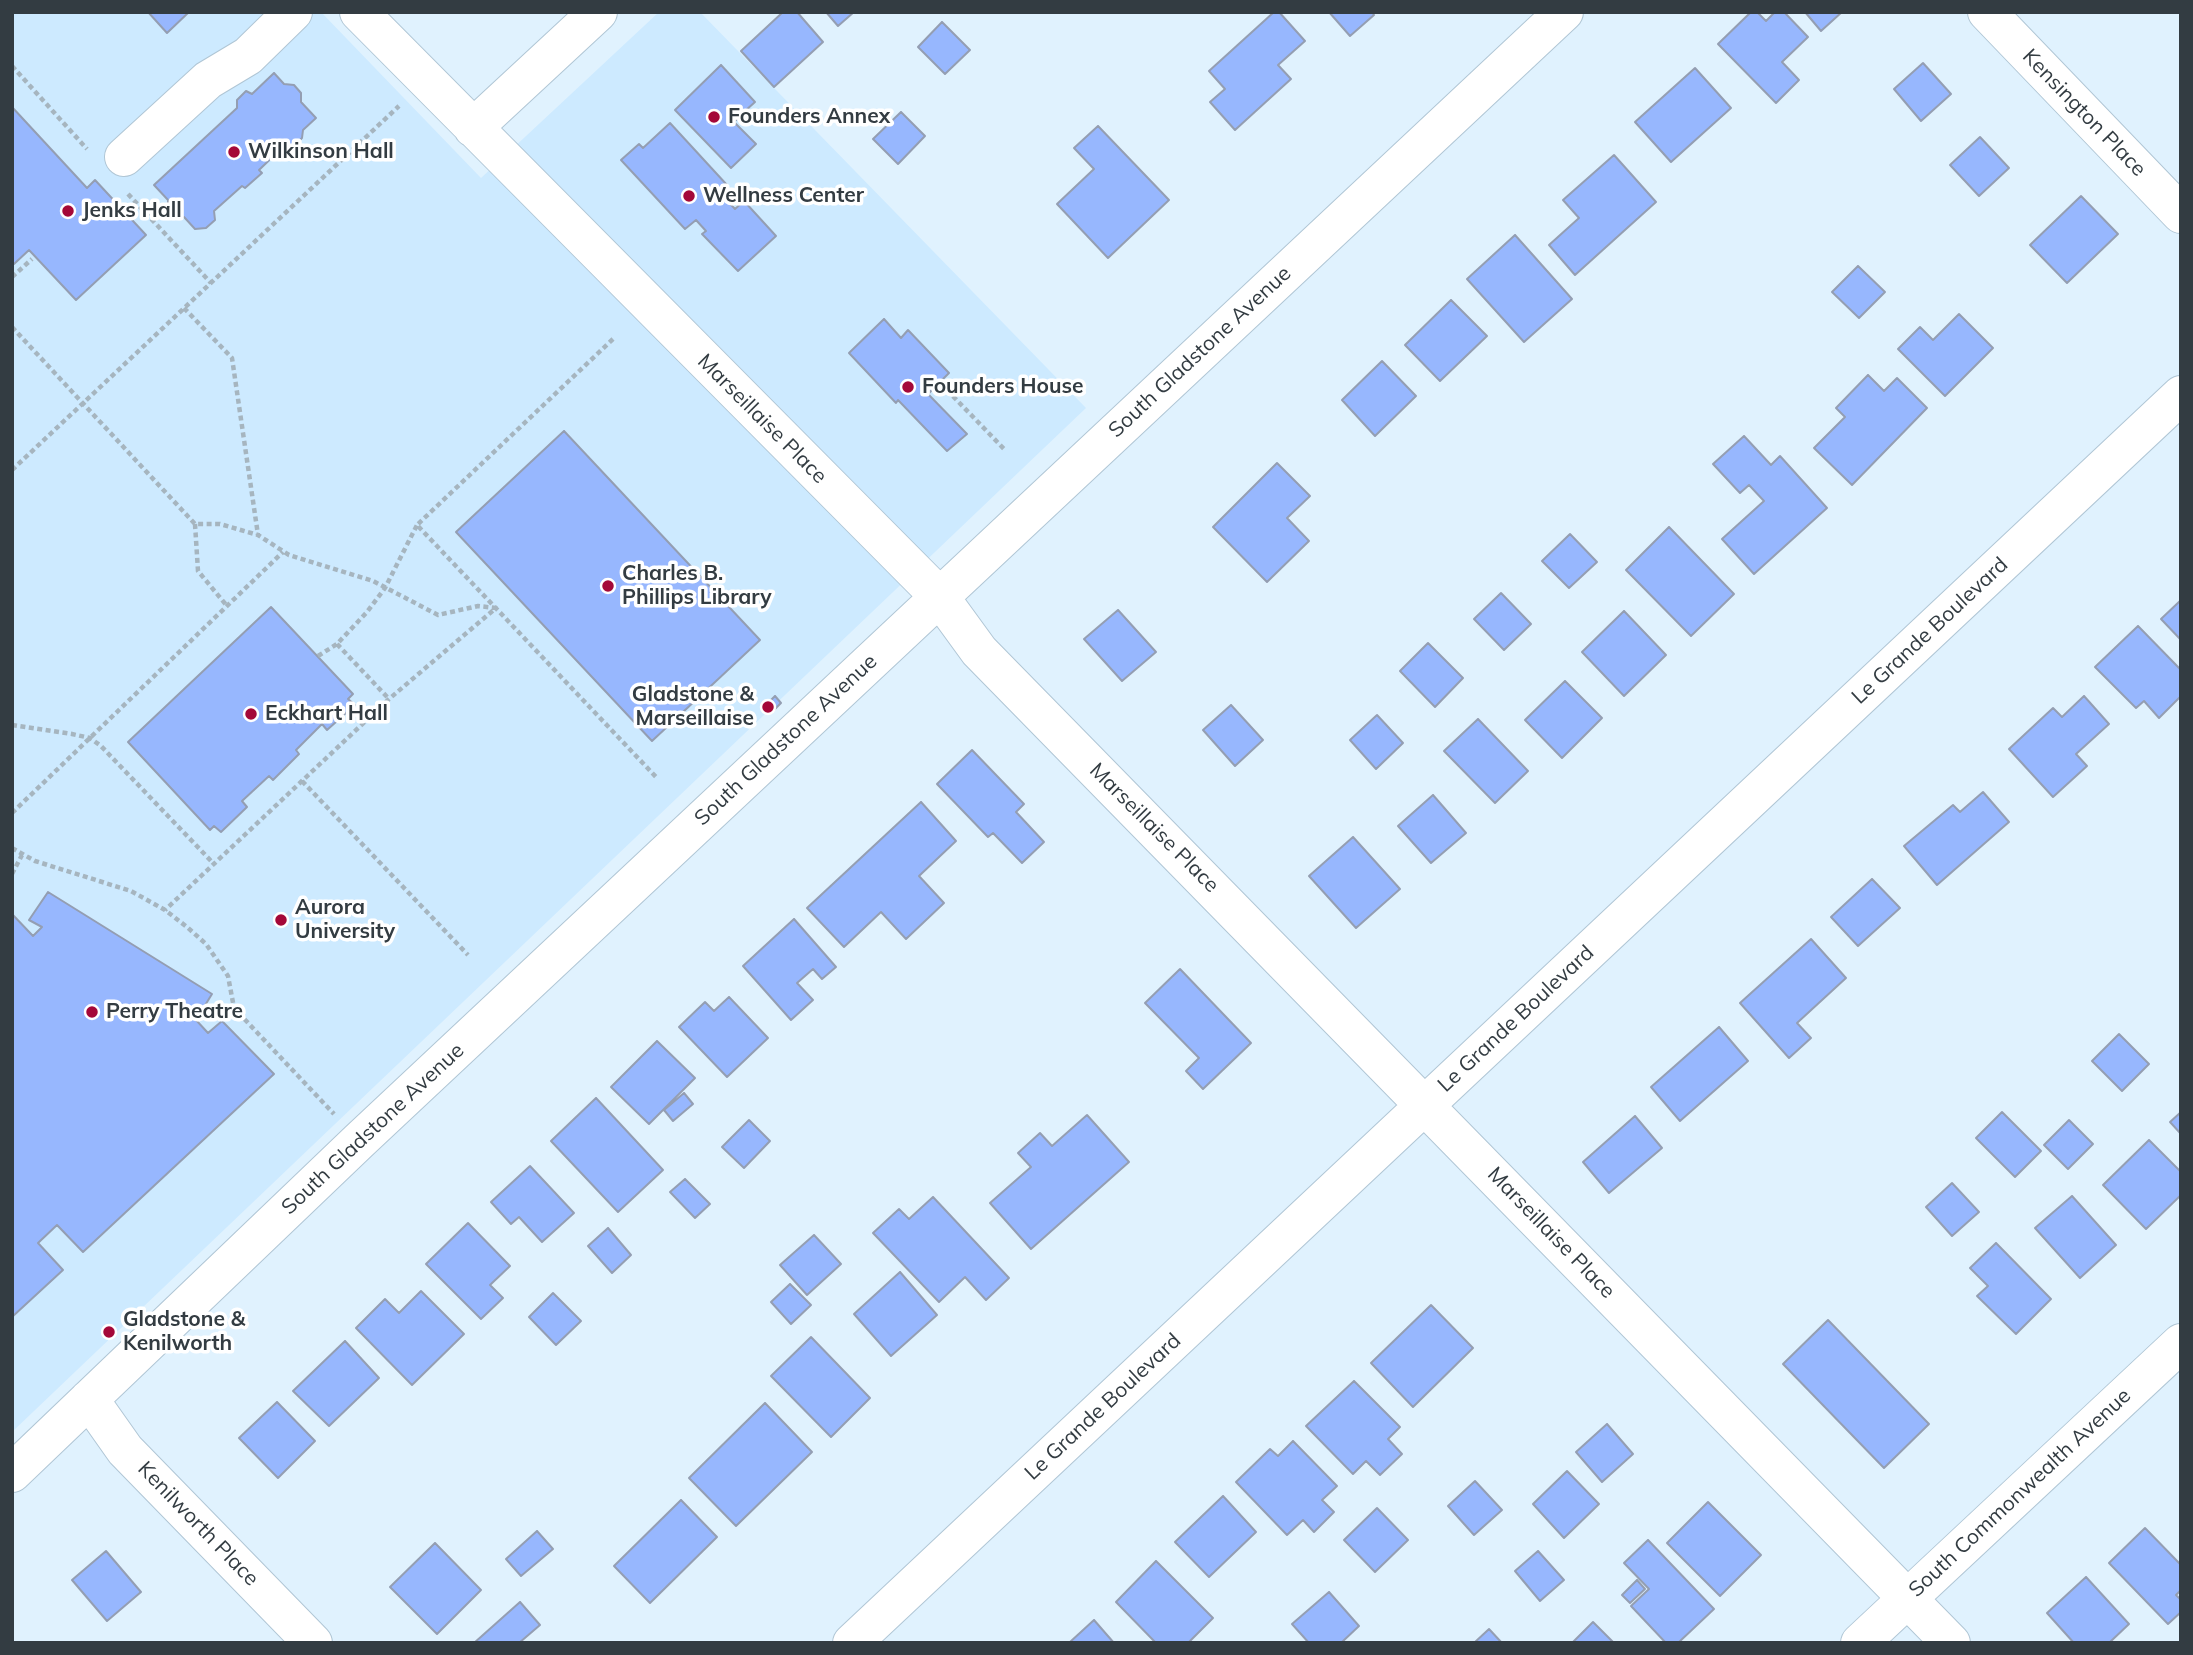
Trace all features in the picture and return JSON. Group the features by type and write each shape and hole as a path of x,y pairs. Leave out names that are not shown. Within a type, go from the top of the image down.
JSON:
{"street":[{"path":"124,157 208,80 248,56 293,12"},
{"name":"Marseillaise Place","path":"359,12 939,596 979,651 1426,1104 1951,1643"},
{"path":"473,128 598,12"},
{"name":"South Gladstone Avenue","path":"12,1473 359,1141 1564,12"},
{"name":"Kensington Place","path":"1987,12 2181,214"},
{"name":"Le Grande Boulevard","path":"852,1643 2181,395"},
{"name":"South Commonwealth Avenue","path":"1860,1643 2181,1343"},
{"name":"Kenilworth Place","path":"89,1399 125,1450 313,1643"}],"path":[{"path":"12,470 403,103"},
{"path":"12,277 32,259"},
{"path":"184,308 232,358 258,535"},
{"path":"12,327 195,524 198,571 227,606"},
{"path":"318,656 337,644 385,588 416,525 613,339"},
{"path":"947,390 1006,451"},
{"path":"195,524 220,524 258,535 283,552 307,562 358,575 438,615 478,606 496,608"},
{"path":"416,525 657,778"},
{"path":"12,813 283,552"},
{"path":"165,910 389,699 496,608"},
{"path":"337,644 389,699"},
{"path":"12,725 90,738 101,746 214,864"},
{"path":"302,781 468,955"},
{"path":"12,848 22,855 131,891 165,910 206,944 228,976 234,1008 359,1141"},
{"path":"12,874 22,855"}],"shaded area":[{"name":"Aurora University","path":"12,12 321,12 481,178 659,12 700,12 1086,408 12,1432"}],"building":[{"path":"148,12 189,12 167,33"},
{"path":"783,12 797,12 823,42 774,87 741,51"},
{"path":"826,12 854,12 838,26"},
{"path":"1274,12 1279,12 1305,41 1278,65 1291,79 1235,130 1210,102 1225,89 1209,71"},
{"path":"1329,12 1372,12 1374,15 1350,36"},
{"path":"1751,12 1757,12 1766,21 1775,12 1784,12 1808,37 1782,62 1799,80 1776,103 1718,44"},
{"path":"1805,12 1842,12 1821,31"},
{"path":"942,22 970,50 945,74 918,47"},
{"path":"1923,63 1951,94 1921,121 1894,89"},
{"name":"Founders Annex","path":"721,65 755,102 745,111 749,115 742,122 738,118 734,122 756,144 731,168 675,110"},
{"path":"1695,68 1731,108 1671,162 1635,122"},
{"name":"Wilkinson Hall","path":"274,73 284,84 294,85 301,93 301,102 316,118 303,130 302,138 293,147 285,145 259,170 262,173 245,188 242,186 214,211 215,220 206,228 195,229 184,217 175,217 168,210 168,200 154,185 237,108 237,100 246,91 252,94"},
{"name":"Jenks Hall","path":"12,107 87,188 95,180 146,235 76,300 29,250 14,264 12,262"},
{"path":"901,112 925,136 898,164 873,139"},
{"name":"Wellness Center","path":"670,123 727,185 719,192 735,209 744,201 776,236 738,271 702,234 706,231 696,220 685,229 621,160 639,144 643,148"},
{"path":"1098,126 1169,200 1108,258 1057,204 1094,169 1074,148"},
{"path":"1980,137 2009,168 1979,196 1950,165"},
{"path":"1614,155 1656,202 1575,275 1549,245 1579,218 1563,200"},
{"path":"2081,196 2118,234 2067,283 2030,245"},
{"path":"1515,235 1572,299 1524,342 1467,279"},
{"path":"1858,266 1885,292 1859,318 1832,292"},
{"path":"1451,300 1487,336 1440,381 1405,345"},
{"path":"1959,314 1993,348 1945,396 1898,349 1920,327 1933,340"},
{"name":"Founders House","path":"884,319 901,338 908,330 949,373 928,394 967,434 947,451 898,400 896,403 849,353"},
{"path":"1382,361 1416,396 1375,436 1342,400"},
{"path":"1868,375 1884,391 1897,378 1927,408 1852,485 1814,448 1845,417 1836,408"},
{"name":"Charles B. Phillips Library","path":"564,431 760,640 652,741 456,532"},
{"path":"1744,436 1771,465 1780,456 1827,508 1754,574 1722,539 1764,501 1749,485 1740,493 1713,464"},
{"path":"1277,463 1310,496 1287,518 1309,541 1267,582 1213,527"},
{"path":"1669,527 1734,594 1691,636 1626,570"},
{"path":"1570,534 1597,562 1569,588 1542,561"},
{"path":"1501,593 1531,624 1504,650 1474,619"},
{"path":"2181,600 2181,640 2161,619"},
{"name":"Eckhart Hall","path":"271,607 353,694 348,699 355,705 327,730 322,724 296,750 299,754 273,780 269,776 242,801 247,807 221,832 214,826 210,830 128,742"},
{"path":"1118,610 1156,652 1122,681 1084,639"},
{"path":"1624,611 1666,655 1624,696 1582,652"},
{"path":"2138,626 2181,670 2181,696 2159,718 2144,701 2136,708 2095,667"},
{"path":"1428,643 1463,678 1435,707 1400,671"},
{"path":"1565,681 1602,718 1562,758 1525,720"},
{"path":"775,696 781,703 771,713 764,707"},
{"path":"2084,696 2109,724 2076,754 2087,766 2053,797 2009,749 2053,708 2062,717"},
{"path":"1231,705 1263,740 1235,766 1203,730"},
{"path":"1377,715 1403,743 1376,769 1350,740"},
{"path":"1478,719 1528,771 1495,803 1444,751"},
{"path":"972,750 1024,804 1016,812 1044,842 1022,863 993,833 988,837 937,784"},
{"path":"1983,792 2009,822 1937,885 1904,846 1953,805 1960,812"},
{"path":"1433,795 1466,833 1431,863 1398,826"},
{"path":"921,802 956,841 919,876 944,903 906,939 881,912 844,947 807,908"},
{"path":"1353,837 1400,889 1356,928 1309,876"},
{"path":"1872,879 1900,908 1858,946 1831,917"},
{"path":"48,892 212,994 196,1020 208,1033 222,1021 274,1074 83,1252 57,1225 38,1243 63,1270 12,1317 12,914 33,936 42,927 29,920"},
{"path":"794,919 836,967 822,979 813,969 797,983 813,1000 791,1020 743,966"},
{"path":"1811,939 1846,978 1797,1023 1811,1038 1789,1058 1740,1003"},
{"path":"1180,969 1251,1043 1203,1089 1186,1071 1199,1058 1145,1003"},
{"path":"729,997 768,1038 727,1077 679,1027 705,1002 714,1011"},
{"path":"1719,1027 1748,1061 1680,1121 1651,1087"},
{"path":"2119,1034 2149,1064 2122,1091 2092,1061"},
{"path":"657,1041 695,1078 649,1124 611,1087"},
{"path":"684,1093 693,1104 673,1121 664,1110"},
{"path":"596,1098 663,1170 618,1212 551,1141"},
{"path":"2002,1112 2041,1151 2015,1177 1976,1138"},
{"path":"2181,1112 2181,1134 2170,1122"},
{"path":"1087,1115 1129,1162 1031,1249 990,1203 1031,1167 1018,1153 1040,1133 1052,1146"},
{"path":"1635,1116 1662,1148 1609,1193 1583,1162"},
{"path":"749,1120 770,1141 744,1168 722,1147"},
{"path":"2069,1120 2093,1144 2068,1169 2044,1145"},
{"path":"2149,1140 2181,1172 2181,1195 2146,1229 2103,1185"},
{"path":"530,1166 574,1213 542,1242 519,1217 511,1224 491,1202"},
{"path":"685,1179 710,1204 695,1218 670,1192"},
{"path":"1952,1183 1979,1212 1952,1236 1926,1207"},
{"path":"2072,1196 2116,1245 2080,1278 2035,1228"},
{"path":"933,1197 1009,1278 986,1300 965,1277 939,1302 873,1233 899,1209 909,1219"},
{"path":"468,1223 510,1266 490,1285 503,1298 481,1319 426,1264"},
{"path":"608,1228 631,1255 612,1273 588,1246"},
{"path":"814,1235 841,1264 807,1295 780,1265"},
{"path":"1996,1243 2051,1299 2016,1334 1977,1296 1988,1286 1970,1268"},
{"path":"900,1272 937,1315 891,1356 854,1314"},
{"path":"790,1284 811,1305 791,1324 771,1302"},
{"path":"421,1291 464,1334 412,1385 356,1328 385,1299 399,1313"},
{"path":"553,1293 581,1321 556,1345 529,1317"},
{"path":"1431,1305 1473,1348 1413,1407 1371,1363"},
{"path":"1828,1320 1929,1424 1884,1468 1783,1364"},
{"path":"811,1337 870,1398 831,1437 771,1376"},
{"path":"345,1341 379,1378 329,1426 293,1391"},
{"path":"1354,1381 1400,1427 1388,1439 1402,1454 1380,1475 1366,1461 1353,1474 1306,1426"},
{"path":"277,1402 315,1441 278,1478 239,1438"},
{"path":"765,1403 812,1452 736,1526 689,1478"},
{"path":"1607,1424 1633,1454 1602,1482 1576,1452"},
{"path":"1293,1441 1337,1486 1322,1500 1334,1512 1314,1532 1303,1520 1287,1535 1236,1482 1270,1449 1278,1456"},
{"path":"1567,1471 1599,1504 1564,1538 1533,1504"},
{"path":"1475,1481 1502,1510 1474,1535 1448,1506"},
{"path":"1223,1496 1256,1532 1209,1577 1175,1542"},
{"path":"681,1500 717,1537 650,1603 614,1566"},
{"path":"1708,1502 1761,1555 1720,1596 1667,1543"},
{"path":"1377,1508 1408,1540 1375,1572 1344,1540"},
{"path":"2145,1528 2181,1565 2181,1590 2176,1595 2181,1600 2181,1612 2168,1624 2109,1563"},
{"path":"537,1531 553,1549 521,1576 506,1559"},
{"path":"1648,1540 1714,1609 1678,1643 1666,1643 1631,1606 1649,1589 1624,1563"},
{"path":"435,1543 481,1590 437,1634 390,1587"},
{"path":"106,1551 141,1592 107,1621 72,1580"},
{"path":"1538,1551 1564,1580 1540,1601 1515,1571"},
{"path":"1156,1561 1213,1618 1188,1643 1156,1643 1116,1602"},
{"path":"2086,1577 2129,1624 2109,1643 2074,1643 2047,1613"},
{"path":"1637,1580 1645,1589 1630,1603 1622,1595"},
{"path":"1329,1592 1359,1626 1341,1643 1309,1643 1292,1624"},
{"path":"520,1602 540,1625 519,1643 474,1643"},
{"path":"1094,1620 1114,1643 1070,1642"},
{"path":"1593,1622 1614,1643 1572,1643"},
{"path":"1489,1629 1502,1643 1474,1643"}],"place":[{"name":"Founders Annex","path":"714,117"},
{"name":"Wilkinson Hall","path":"234,152"},
{"name":"Wellness Center","path":"689,196"},
{"name":"Jenks Hall","path":"68,211"},
{"name":"Founders House","path":"908,387"},
{"name":"Charles B. Phillips Library","path":"608,586"},
{"name":"Gladstone & Marseillaise","path":"768,707"},
{"name":"Eckhart Hall","path":"251,714"},
{"name":"Aurora University","path":"281,920"},
{"name":"Perry Theatre","path":"92,1012"},
{"name":"Gladstone & Kenilworth","path":"109,1332"}]}
